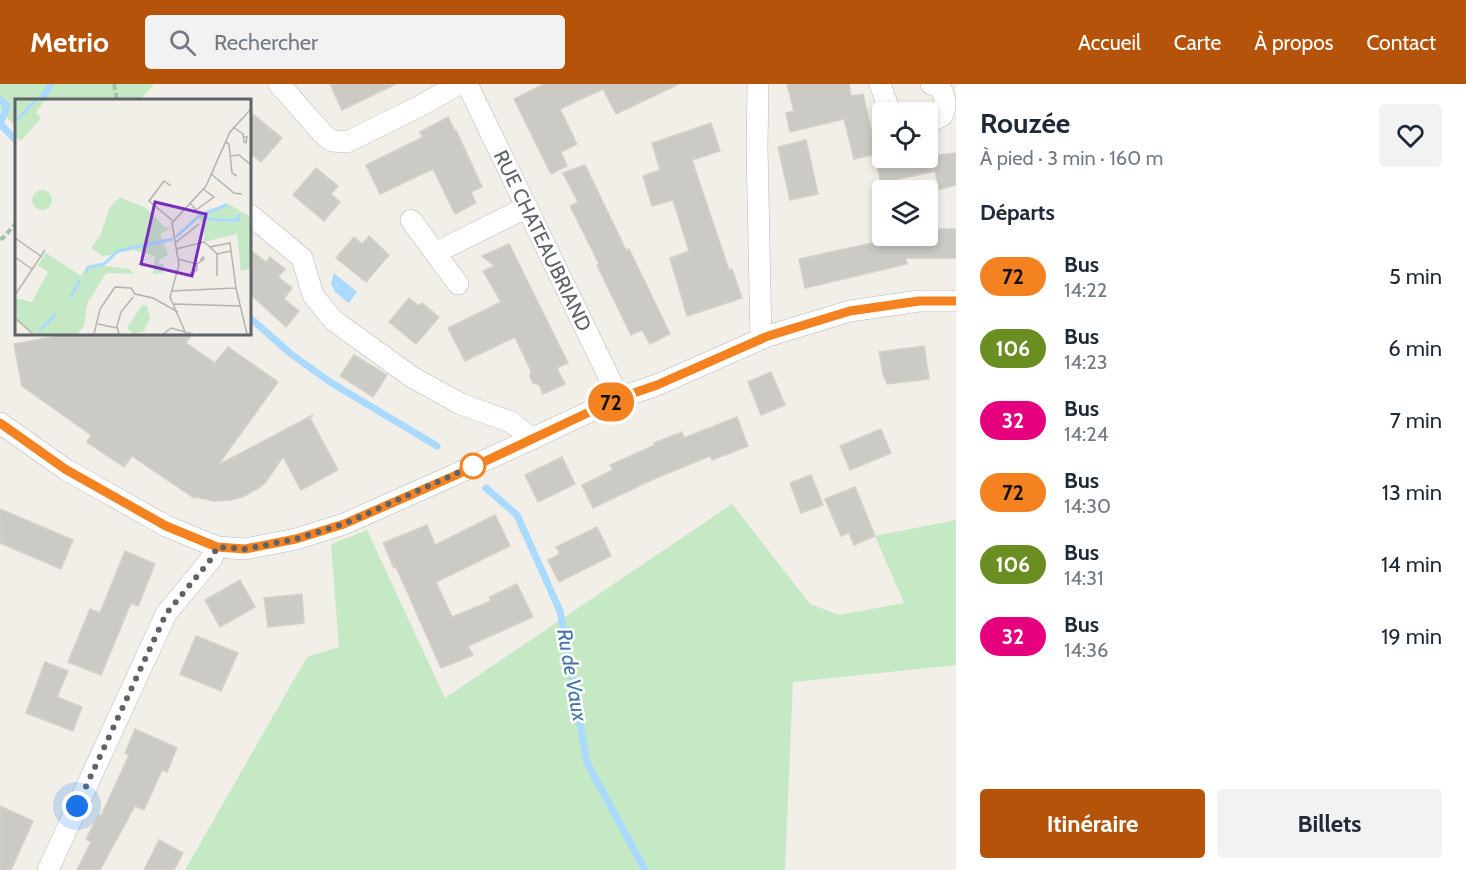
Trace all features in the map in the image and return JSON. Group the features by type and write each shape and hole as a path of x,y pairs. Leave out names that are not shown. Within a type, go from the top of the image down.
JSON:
{"street":[{"path":"279,84 324,135 332,141 347,142 459,84"},
{"name":"RUE CHATEAUBRIAND","path":"467,84 619,398"},
{"path":"759,84 757,146 761,339"},
{"path":"879,84 886,102"},
{"path":"931,84 940,87 945,97 945,109 942,116 938,118"},
{"path":"435,254 527,207"},
{"path":"250,215 302,258 313,295 333,320 412,377 461,404 511,422 532,439"},
{"path":"411,220 458,284"},
{"path":"0,423 65,469 166,526 217,547 245,549 296,539 344,524 454,476 619,398 657,385 761,339 850,311 919,301 956,301"},
{"path":"48,870 166,614 212,558 217,547"}],"path":[{"path":"114,84 118,99"},
{"path":"0,239 15,224"}],"green space":[{"path":"0,84 154,84 141,99 15,99 15,126 0,110"},
{"path":"732,504 810,604 839,615 904,603 875,536 956,520 956,665 793,682 785,870 185,870 307,657 339,647 331,544 367,530 445,698"}],"water":[{"path":"334,273 357,292 349,303 335,292 331,284"}],"building":[{"path":"330,84 396,84 342,110"},
{"path":"544,84 679,84 616,114 603,89 560,109 577,144 561,152 567,166 551,174 514,99"},
{"path":"787,84 849,84 851,96 863,94 872,133 872,155 854,159 844,119 790,132 786,113 794,111"},
{"path":"250,112 282,138 261,162 250,153"},
{"path":"448,117 482,187 471,192 476,203 455,214 433,169 380,194 366,165 423,137 420,132"},
{"path":"711,123 720,151 692,160 729,270 732,269 742,298 687,316 670,258 689,251 673,200 652,206 643,176 660,170 652,143"},
{"path":"806,140 818,194 790,200 778,147"},
{"path":"956,153 956,185 939,189 935,171 894,180 880,180 877,168 938,168 938,155"},
{"path":"585,165 670,334 650,344 642,330 631,335 570,206 578,202 563,173"},
{"path":"316,168 338,186 331,194 340,202 324,221 293,195"},
{"path":"938,229 956,229 956,258 906,258 907,264 805,288 799,259 872,243 872,246 938,246"},
{"path":"369,236 389,255 366,282 336,258 354,237 362,244"},
{"path":"509,244 568,363 557,368 565,384 543,394 539,385 533,383 530,377 531,371 515,337 465,361 448,328 501,302 483,271 494,266 482,256"},
{"path":"250,250 266,262 270,257 285,269 278,277 292,288 284,299 299,311 286,327 250,294"},
{"path":"409,298 419,306 422,303 439,317 416,344 389,322"},
{"path":"67,334 192,334 186,343 215,363 228,347 278,382 218,465 313,415 310,418 338,470 301,490 283,457 265,483 242,497 214,501 194,498 132,456 124,467 87,442 91,435 22,386 14,344"},
{"path":"924,346 929,379 887,384 879,352"},
{"path":"354,355 387,375 373,397 340,376"},
{"path":"771,372 785,405 761,415 748,382"},
{"path":"737,417 748,446 712,460 710,456 656,478 593,508 582,485 613,470 610,465 682,432 684,438"},
{"path":"881,429 891,453 850,470 840,446"},
{"path":"562,457 575,484 538,502 525,475"},
{"path":"811,475 823,505 801,513 790,483"},
{"path":"855,487 875,536 854,545 849,533 841,536 825,499"},
{"path":"0,509 73,540 61,569 0,543"},
{"path":"495,515 510,546 436,582 452,617 491,601 489,597 517,584 533,617 468,646 473,655 441,668 383,543 427,525 435,545"},
{"path":"597,527 611,556 559,582 548,560 560,554 556,547"},
{"path":"125,551 155,564 138,606 131,603 101,675 68,662 90,609 100,613"},
{"path":"240,580 255,607 220,627 205,600"},
{"path":"302,594 304,623 268,627 264,598"},
{"path":"196,636 238,653 221,691 180,674"},
{"path":"45,662 68,671 57,697 82,707 73,731 26,713"},
{"path":"135,729 177,748 167,772 162,770 144,810 135,806 100,870 77,870 91,842 86,839 99,815 101,816 129,755 125,753"},
{"path":"0,806 33,821 11,870 0,870"},
{"path":"159,840 183,853 174,870 144,870"}],"waterway":[{"path":"42,99 51,84"},
{"name":"Ru de Vaux","path":"0,99 7,106 0,124 15,139"},
{"name":"Ru de Vaux","path":"250,318 291,354 330,382 437,446"},
{"name":"Ru de Vaux","path":"486,488 517,515 560,611 587,763 645,870"}],"bus line":[{"name":"72","path":"0,423 65,469 166,526 217,547 245,549 296,539 344,524 454,476 619,398 657,385 768,336 850,311 919,301 956,301"}],"route":[{"path":"77,806 166,614 212,558 217,547 245,549 296,539 344,524 473,466"}]}
